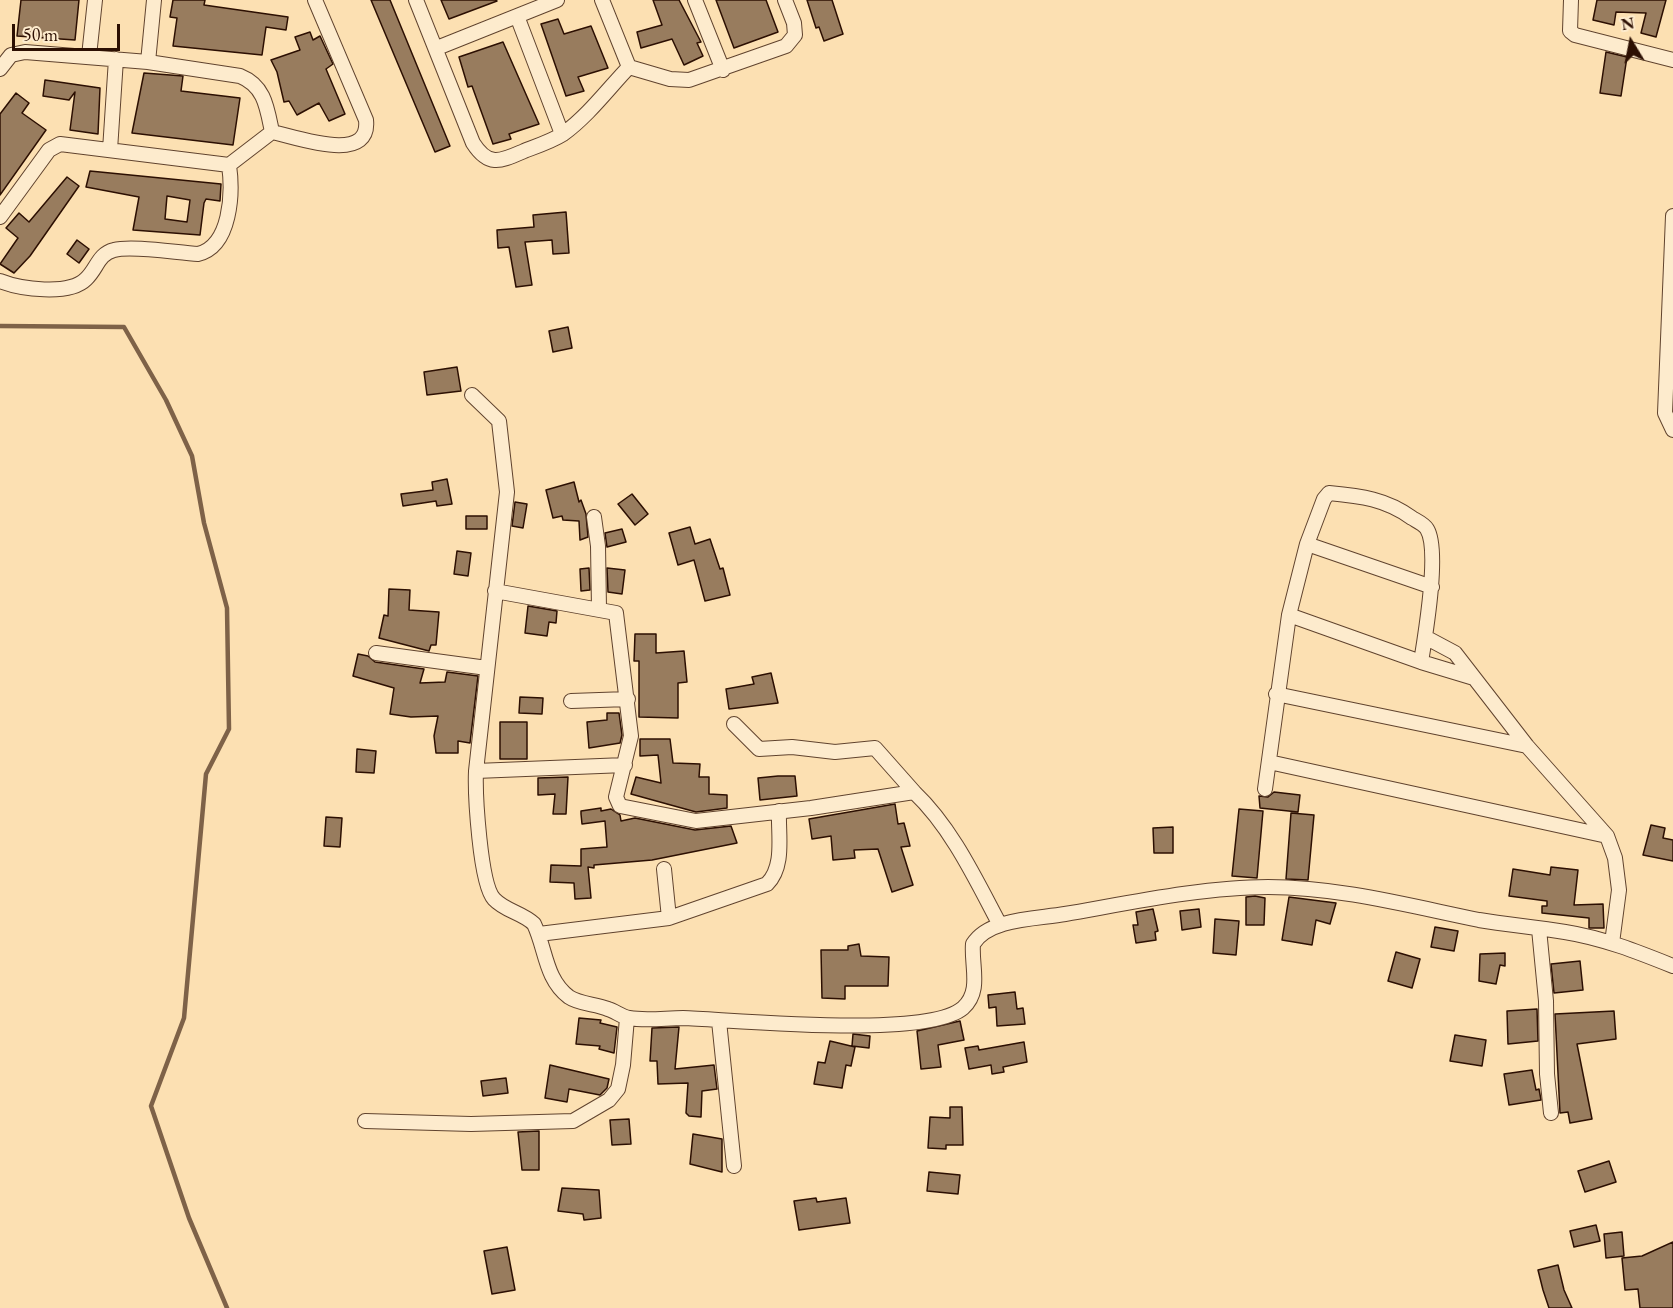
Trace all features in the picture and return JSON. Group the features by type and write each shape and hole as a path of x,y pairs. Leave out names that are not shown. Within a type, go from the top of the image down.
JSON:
{"street":[{"path":"89,56 95,0"},
{"path":"148,62 154,0"},
{"path":"0,217 54,146 69,144 229,165 272,132 342,147 363,138 367,130 359,100 315,0"},
{"path":"416,0 473,143 481,156 493,161 505,159 562,134 592,108 629,67"},
{"path":"437,48 556,0"},
{"path":"602,0 629,67"},
{"path":"695,0 723,70"},
{"path":"629,67 670,80 689,80 723,70 786,46 793,40 794,23 785,0"},
{"path":"1571,0 1570,31 1575,35 1673,60"},
{"path":"517,16 562,134"},
{"path":"0,69 11,55 25,52 148,62 223,73 250,80 260,89 266,101 272,132"},
{"path":"110,150 116,59"},
{"path":"0,281 16,287 43,290 76,285 86,279 104,253 117,249 198,255 207,252 220,236 229,208 231,182 229,165"},
{"path":"1673,216 1665,413 1673,430"},
{"path":"472,395 498,418 507,497 476,771 475,796 486,883 496,902 530,920 539,934 553,979 569,997 611,1010 627,1018 914,1024 950,1017 962,1010 975,993 973,944 978,935 1000,925 1222,890 1269,887 1342,893 1565,932 1612,943 1673,966"},
{"path":"1265,789 1276,694 1289,615 1307,544 1324,499 1329,493 1352,495 1394,504 1427,528 1430,540 1432,587 1421,662"},
{"path":"594,517 598,546 599,609"},
{"path":"1307,544 1432,587"},
{"path":"495,591 613,611 618,616 631,736 616,800 623,807 692,821 914,792"},
{"path":"1289,615 1421,662 1474,678"},
{"path":"1425,637 1455,654 1527,746 1607,836 1615,858 1619,890 1612,943"},
{"path":"376,653 487,668"},
{"path":"1276,694 1527,746"},
{"path":"572,701 628,699"},
{"path":"734,724 759,749 792,747 835,752 875,748 940,823 967,864 1000,925"},
{"path":"1269,762 1607,836"},
{"path":"476,771 625,765"},
{"path":"539,934 669,918 767,884 773,878 779,861 779,811"},
{"path":"664,869 669,918"},
{"path":"1539,929 1546,1001 1547,1074 1551,1113"},
{"path":"365,1121 471,1124 573,1121 609,1100 618,1089 623,1065 627,1018"},
{"path":"719,1021 734,1166"}],"building":[{"path":"21,0 79,0 75,40 17,36"},
{"path":"173,0 205,0 204,5 288,17 286,30 266,27 262,55 173,46 177,18 170,17"},
{"path":"371,0 390,0 450,146 435,152"},
{"path":"441,0 496,0 497,1 449,19"},
{"path":"653,0 679,0 701,42 697,43 703,56 684,65 672,39 641,48 637,32 662,25"},
{"path":"716,0 766,0 778,32 734,48"},
{"path":"807,0 832,0 843,34 824,41 819,27 816,28"},
{"path":"1597,0 1666,0 1656,37 1641,33 1646,13 1616,12 1614,25 1593,20"},
{"path":"558,19 564,34 591,26 608,68 578,77 584,91 566,96 541,24"},
{"path":"310,32 313,40 320,36 333,64 326,69 345,114 329,121 319,103 297,115 289,101 284,102 277,72 271,60 300,50 295,37"},
{"path":"503,42 539,124 509,134 511,139 493,144 472,86 468,87 459,57"},
{"path":"1606,52 1627,57 1621,96 1600,93"},
{"path":"144,73 183,76 181,91 240,98 233,145 132,133"},
{"path":"45,80 100,88 98,134 70,130 75,92 69,100 43,96"},
{"path":"16,93 29,103 22,113 46,130 0,195 0,114"},
{"path":"90,171 221,184 220,201 206,199 204,203 200,235 133,230 139,197 86,187","holes":["167,196 190,200 187,222 165,219"]},
{"path":"67,177 79,186 30,256 14,273 0,264 18,238 6,228 19,213 29,222"},
{"path":"566,212 569,253 553,254 552,240 525,242 532,285 516,287 509,247 498,248 497,230 534,227 533,215"},
{"path":"77,240 89,249 79,263 67,254"},
{"path":"568,327 572,348 553,352 549,331"},
{"path":"457,367 461,391 427,395 424,372"},
{"path":"447,479 452,504 437,506 436,501 403,506 401,494 433,490 432,482"},
{"path":"574,482 579,502 581,500 586,514 588,537 580,540 579,521 563,520 562,516 553,518 546,490"},
{"path":"632,494 648,514 635,525 618,504"},
{"path":"515,502 527,504 523,528 512,526"},
{"path":"466,516 487,516 487,529 466,529"},
{"path":"690,527 695,544 710,539 720,569 723,568 730,595 705,601 694,560 678,565 669,533"},
{"path":"622,529 626,542 607,547 605,533"},
{"path":"457,551 471,553 468,576 454,574"},
{"path":"589,568 590,590 581,591 580,569"},
{"path":"607,568 625,570 622,594 608,592"},
{"path":"389,589 410,590 409,610 439,612 436,645 431,645 429,651 379,638 384,615 388,616"},
{"path":"528,606 557,611 556,623 549,622 547,636 525,633"},
{"path":"635,634 656,634 656,653 684,651 687,682 678,683 678,718 639,717 639,661 634,661"},
{"path":"358,654 368,656 375,662 424,669 420,683 445,682 447,672 478,676 470,743 458,741 458,753 436,753 434,736 438,716 411,717 390,714 394,688 353,676"},
{"path":"771,673 778,703 729,709 726,689 754,684 752,677"},
{"path":"520,697 543,698 542,714 519,713"},
{"path":"607,713 619,713 622,735 620,743 589,748 587,722 607,720"},
{"path":"500,722 527,722 527,759 500,759"},
{"path":"640,739 670,739 673,763 700,764 699,777 709,777 709,794 727,795 727,808 696,812 631,794 636,777 661,783 658,755 640,756"},
{"path":"357,749 376,751 374,773 356,772"},
{"path":"795,776 797,796 760,800 758,778"},
{"path":"568,777 566,814 553,814 555,794 538,795 538,778"},
{"path":"1274,792 1300,795 1298,812 1260,808 1259,796 1268,797"},
{"path":"895,804 898,824 904,823 910,846 901,847 913,885 892,892 878,849 854,850 855,858 833,860 831,836 812,839 809,819"},
{"path":"601,808 601,811 611,809 620,815 621,821 635,818 695,830 731,826 737,843 652,860 588,867 591,898 575,899 574,883 550,882 551,865 581,866 581,849 607,847 605,821 582,824 581,811"},
{"path":"1239,809 1263,811 1257,878 1232,876"},
{"path":"1291,813 1314,815 1308,880 1286,879"},
{"path":"326,817 342,818 340,847 324,846"},
{"path":"1651,825 1665,828 1663,838 1673,840 1673,861 1643,855"},
{"path":"1173,827 1173,853 1154,853 1153,828"},
{"path":"1551,867 1578,870 1574,905 1603,904 1604,928 1589,928 1589,918 1542,913 1542,906 1547,906 1547,901 1509,896 1513,869 1550,875"},
{"path":"1246,897 1265,898 1264,925 1246,925"},
{"path":"1289,897 1336,903 1330,924 1316,920 1312,945 1282,940"},
{"path":"1153,909 1158,931 1155,932 1156,940 1136,943 1133,925 1138,925 1136,912"},
{"path":"1199,909 1201,927 1182,930 1180,911"},
{"path":"1215,919 1239,921 1236,955 1213,953"},
{"path":"1435,927 1458,931 1454,951 1431,947"},
{"path":"859,944 861,956 889,957 888,986 845,986 845,999 822,998 821,950 848,950 848,946"},
{"path":"1396,952 1420,959 1412,988 1388,981"},
{"path":"1505,953 1505,966 1500,965 1496,984 1479,981 1480,954"},
{"path":"1580,961 1583,990 1554,993 1551,964"},
{"path":"1015,992 1017,1009 1023,1008 1025,1024 997,1026 996,1007 989,1008 988,995"},
{"path":"1537,1009 1538,1041 1508,1044 1507,1011"},
{"path":"1614,1011 1616,1039 1577,1044 1592,1119 1570,1123 1568,1112 1560,1113 1555,1014"},
{"path":"579,1018 601,1020 600,1023 617,1027 614,1053 599,1049 600,1046 576,1044"},
{"path":"960,1021 964,1040 938,1045 941,1067 921,1069 917,1031"},
{"path":"679,1027 675,1069 714,1065 717,1089 702,1091 701,1117 689,1116 686,1113 688,1083 658,1084 657,1061 650,1061 652,1028"},
{"path":"853,1034 870,1036 869,1048 852,1046"},
{"path":"1455,1035 1486,1040 1482,1066 1450,1061"},
{"path":"830,1041 855,1047 851,1066 846,1065 842,1088 814,1084 818,1062 825,1063"},
{"path":"1024,1042 1027,1062 1003,1067 1004,1072 992,1074 991,1065 969,1069 965,1048 978,1046 979,1050"},
{"path":"550,1065 609,1079 607,1088 600,1095 569,1089 567,1102 545,1098"},
{"path":"1532,1070 1536,1090 1539,1089 1541,1100 1509,1105 1504,1074"},
{"path":"506,1078 508,1093 483,1096 481,1081"},
{"path":"950,1107 962,1107 963,1145 946,1145 946,1149 928,1148 930,1117 950,1118"},
{"path":"629,1119 631,1144 612,1145 610,1120"},
{"path":"539,1131 539,1170 522,1170 518,1132"},
{"path":"693,1134 722,1139 722,1172 690,1164"},
{"path":"1609,1161 1616,1182 1585,1192 1578,1171"},
{"path":"929,1172 960,1175 958,1194 927,1191"},
{"path":"562,1188 599,1190 601,1218 584,1220 583,1214 558,1211"},
{"path":"816,1198 817,1202 846,1198 850,1223 799,1230 794,1201"},
{"path":"1596,1225 1600,1241 1574,1247 1570,1231"},
{"path":"1622,1232 1624,1256 1606,1258 1604,1234"},
{"path":"1673,1242 1673,1308 1640,1308 1638,1289 1625,1290 1622,1258 1642,1256"},
{"path":"507,1247 515,1290 492,1294 484,1251"},
{"path":"1558,1265 1564,1290 1572,1308 1549,1308 1543,1290 1538,1270"}],"waterway":[{"path":"0,326 124,327 166,400 192,456 204,523 227,608 229,729 206,774 184,1018 151,1106 189,1218 227,1308"}]}
